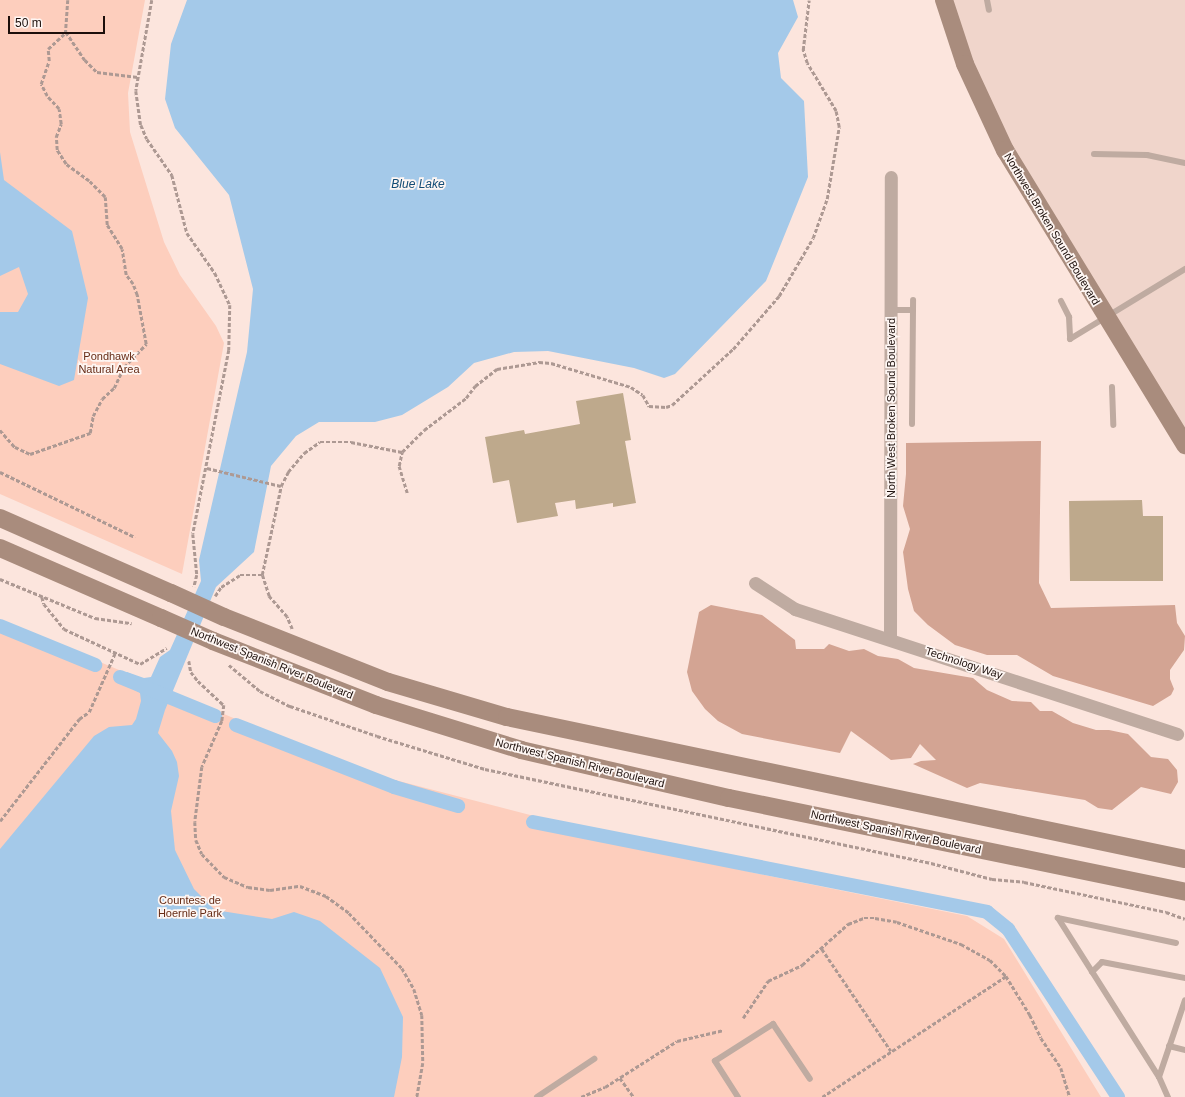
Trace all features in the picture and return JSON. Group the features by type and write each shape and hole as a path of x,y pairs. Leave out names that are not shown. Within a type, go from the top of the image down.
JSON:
{"main road":[{"name":"Northwest Broken Sound Boulevard","path":"944,0 965,64 1001,144 1185,445"},
{"path":"0,518 224,617 381,679 507,717 1185,859"},
{"name":"Northwest Spanish River Boulevard","path":"0,548 213,641 329,688 500,744 729,798 1185,892"},
{"path":"500,744 507,717"},
{"path":"521,750 528,722"}],"street":[{"name":"North West Broken Sound Boulevard","path":"890,177 890,639"},
{"name":"Technology Way","path":"755,584 795,609 1176,734"}],"lane":[{"path":"987,0 989,10"},
{"path":"1094,154 1147,155 1185,163"},
{"path":"1061,300 1069,317 1070,339 1185,269"},
{"path":"912,424 913,300"},
{"path":"891,310 913,310"},
{"path":"1112,387 1113,425"},
{"path":"1168,1097 1158,1077 1058,918 1176,943"},
{"path":"1092,972 1102,962 1185,978"},
{"path":"1158,1077 1185,1000"},
{"path":"738,1097 715,1061 774,1024 810,1079"},
{"path":"1169,1046 1185,1050"},
{"path":"537,1097 594,1059"}],"path":[{"path":"68,0 66,32 85,60 97,72 138,77"},
{"path":"152,0 136,91 141,125 147,139 172,175 187,233 215,273 230,305 229,350 193,534 197,575 194,587"},
{"path":"407,493 399,466 402,452 424,430 466,398 475,386 497,369 540,362 551,363 631,387 643,395 649,406 666,407 672,405 733,349 783,289 813,238 827,199 839,127 836,111 807,63 803,50 810,0"},
{"path":"0,430 15,447 30,454 90,433 93,416 102,399 114,388 124,367 146,344 134,284 126,275 122,249 107,225 105,197 81,174 66,164 58,150 56,137 61,124 59,110 47,96 41,84 49,61 48,50 66,32"},
{"path":"292,633 290,620 269,596 262,575 281,486 292,466 320,442 351,442 402,452"},
{"path":"207,468 281,486"},
{"path":"0,472 135,537"},
{"path":"215,596 221,587 240,575 262,575"},
{"path":"0,579 95,618 133,624"},
{"path":"42,597 44,604 64,629 140,664 167,648"},
{"path":"0,821 79,719 89,712 115,653"},
{"path":"189,661 192,672 198,681 224,705 222,721 202,767 196,822 196,840 202,854 224,877 248,887 270,890 300,886 326,896 350,913 402,968 414,989 422,1015 422,1063 417,1097"},
{"path":"226,663 260,691 290,706 377,736 485,769 566,788 931,863 992,879 1024,882 1159,911 1185,919"},
{"path":"743,1018 768,981 802,965 822,949 848,924 864,918 875,918 924,930 981,953 1006,976 1061,1068 1070,1097"},
{"path":"822,949 891,1052"},
{"path":"822,1097 1006,976"},
{"path":"581,1097 605,1088 677,1041 724,1030"},
{"path":"620,1078 634,1097"}],"shaded area":[{"path":"944,0 1185,0 1185,445 1005,150"},
{"path":"1041,441 1039,583 1051,608 1175,605 1177,623 1185,636 1184,650 1170,670 1170,679 1174,689 1171,695 1153,706 1053,676 1017,655 987,655 955,645 928,625 914,611 908,589 903,552 910,529 903,506 906,474 906,443"},
{"path":"711,605 762,615 795,640 796,649 824,649 829,644 849,651 864,649 878,656 898,659 914,668 973,678 987,690 1012,701 1031,702 1040,711 1052,711 1073,723 1096,730 1109,730 1128,734 1151,757 1168,759 1177,770 1178,782 1171,794 1141,787 1112,810 1098,808 1085,800 980,783 967,788 913,764 921,761 936,760 920,744 911,758 891,760 851,731 840,753 742,734 718,721 705,709 692,691 687,672 699,612"}],"green space":[{"name":"Pondhawk Natural Area","path":"0,0 145,0 128,93 130,132 164,242 180,275 216,326 224,343 182,574 0,494"},
{"name":"Countess de Hoernle Park","path":"0,620 360,771 754,873 967,916 1004,939 1101,1097 0,1097"}],"water":[{"name":"Blue Lake","path":"187,0 793,0 798,17 778,53 781,78 804,101 808,177 766,281 675,374 664,378 634,368 548,351 514,352 474,363 448,387 402,415 375,422 319,422 296,436 271,466 254,552 216,587 165,710 158,733 172,751 177,762 179,776 171,811 175,850 194,889 215,910 272,919 294,912 320,921 380,968 403,1017 402,1057 394,1097 0,1097 0,849 94,736 109,727 132,725 136,719 141,701 140,693 121,683 119,678 127,672 144,678 151,677 160,657 170,650 201,581 199,560 247,352 253,289 229,195 175,128 165,99 171,44"},
{"path":"0,152 4,180 72,231 88,298 74,380 59,386 0,364 0,312 18,312 28,294 19,267 0,276"}],"building":[{"path":"623,393 631,440 625,441 636,503 613,507 613,503 576,509 575,500 555,503 558,516 517,523 509,480 493,483 485,437 524,430 525,434 580,424 576,401"},
{"path":"1142,500 1143,516 1163,516 1163,581 1070,581 1069,501"}],"waterway":[{"path":"0,626 95,665"},
{"path":"120,677 215,716"},
{"path":"236,725 394,787 458,806"},
{"path":"533,822 987,912 1008,929 1118,1097"}]}
